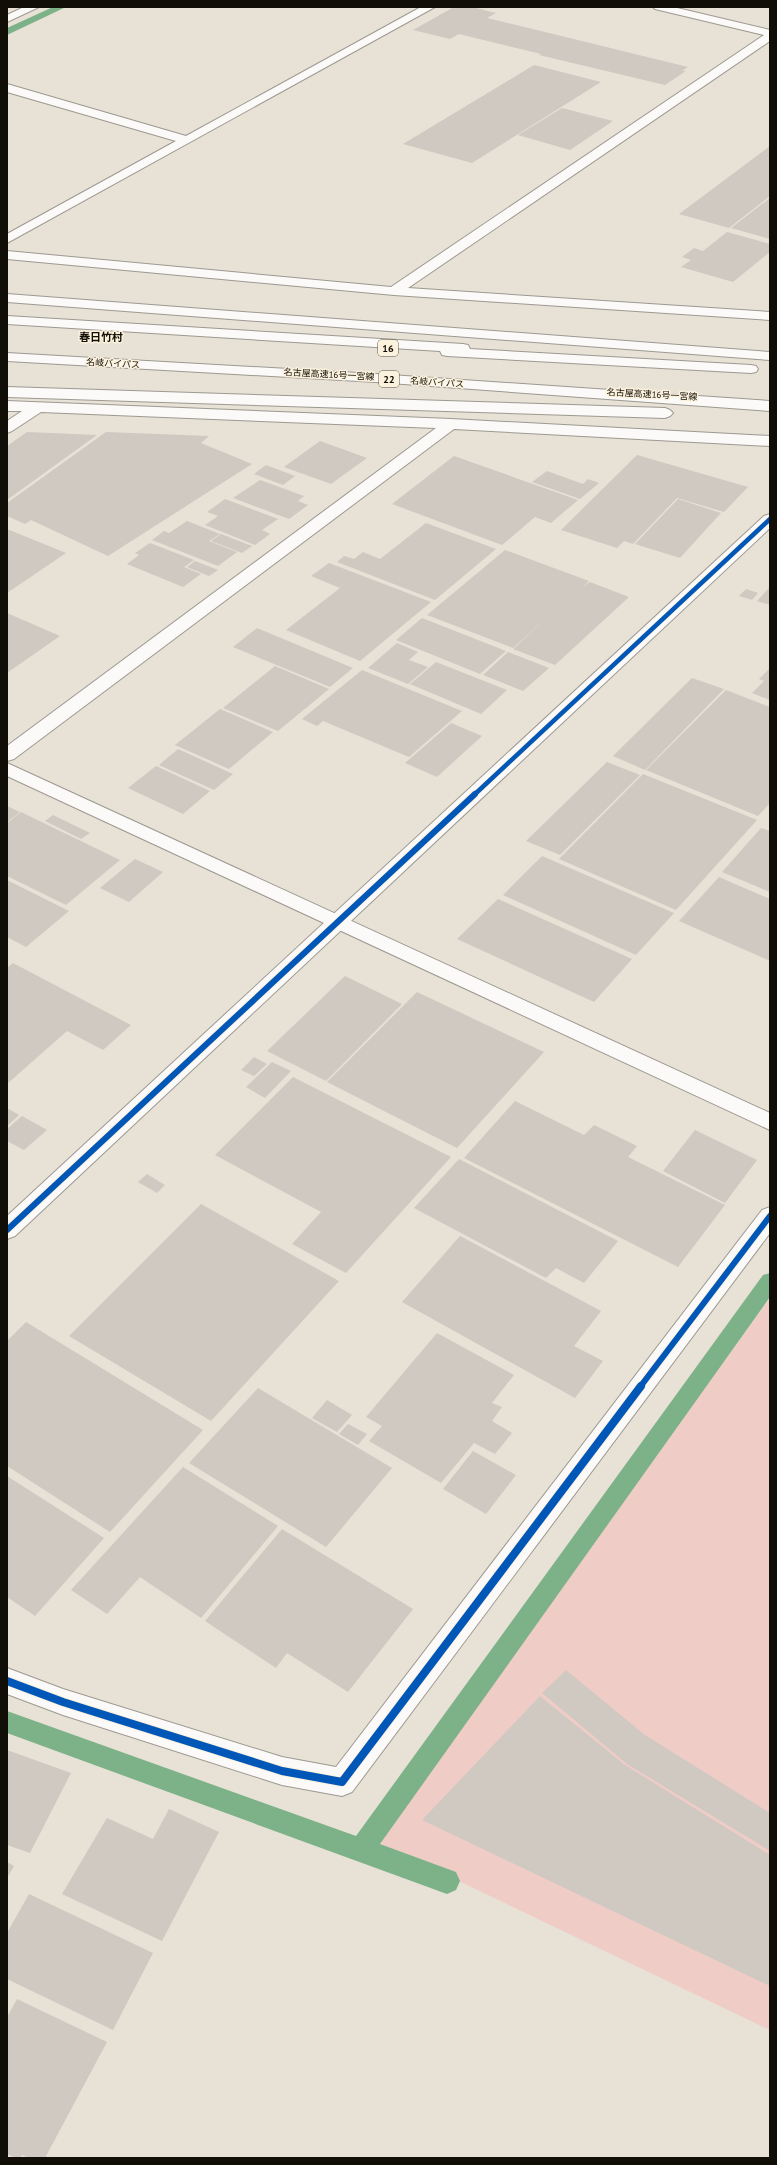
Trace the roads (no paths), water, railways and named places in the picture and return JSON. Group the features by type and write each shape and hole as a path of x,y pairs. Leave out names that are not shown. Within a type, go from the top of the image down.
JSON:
{"main road":[{"path":"7,19 33,7"},
{"path":"7,239 429,7"},
{"path":"659,7 770,33"},
{"path":"394,291 770,36"},
{"path":"7,88 187,140"},
{"path":"7,255 394,291 770,316"},
{"path":"7,298 770,356"},
{"path":"7,320 766,368"},
{"name":"16","path":"7,326 766,368"},
{"name":"名古屋高速16号一宮線","path":"7,356 770,401"},
{"name":"名岐バイパス","path":"7,356 384,379 770,406"},
{"path":"7,392 665,413 770,409"},
{"path":"7,406 450,424 770,441"},
{"path":"7,428 37,408"},
{"path":"7,755 450,424"},
{"path":"7,1230 336,921 770,519"},
{"path":"7,769 770,1122"},
{"path":"7,1681 64,1702 282,1771 342,1782 770,1216"}],"waterway":[{"path":"7,32 61,7"},
{"path":"361,1850 770,1281"},
{"path":"7,1722 361,1850"},
{"path":"361,1850 447,1881"}],"district":[{"name":"春日竹村","path":"101,337"}]}
